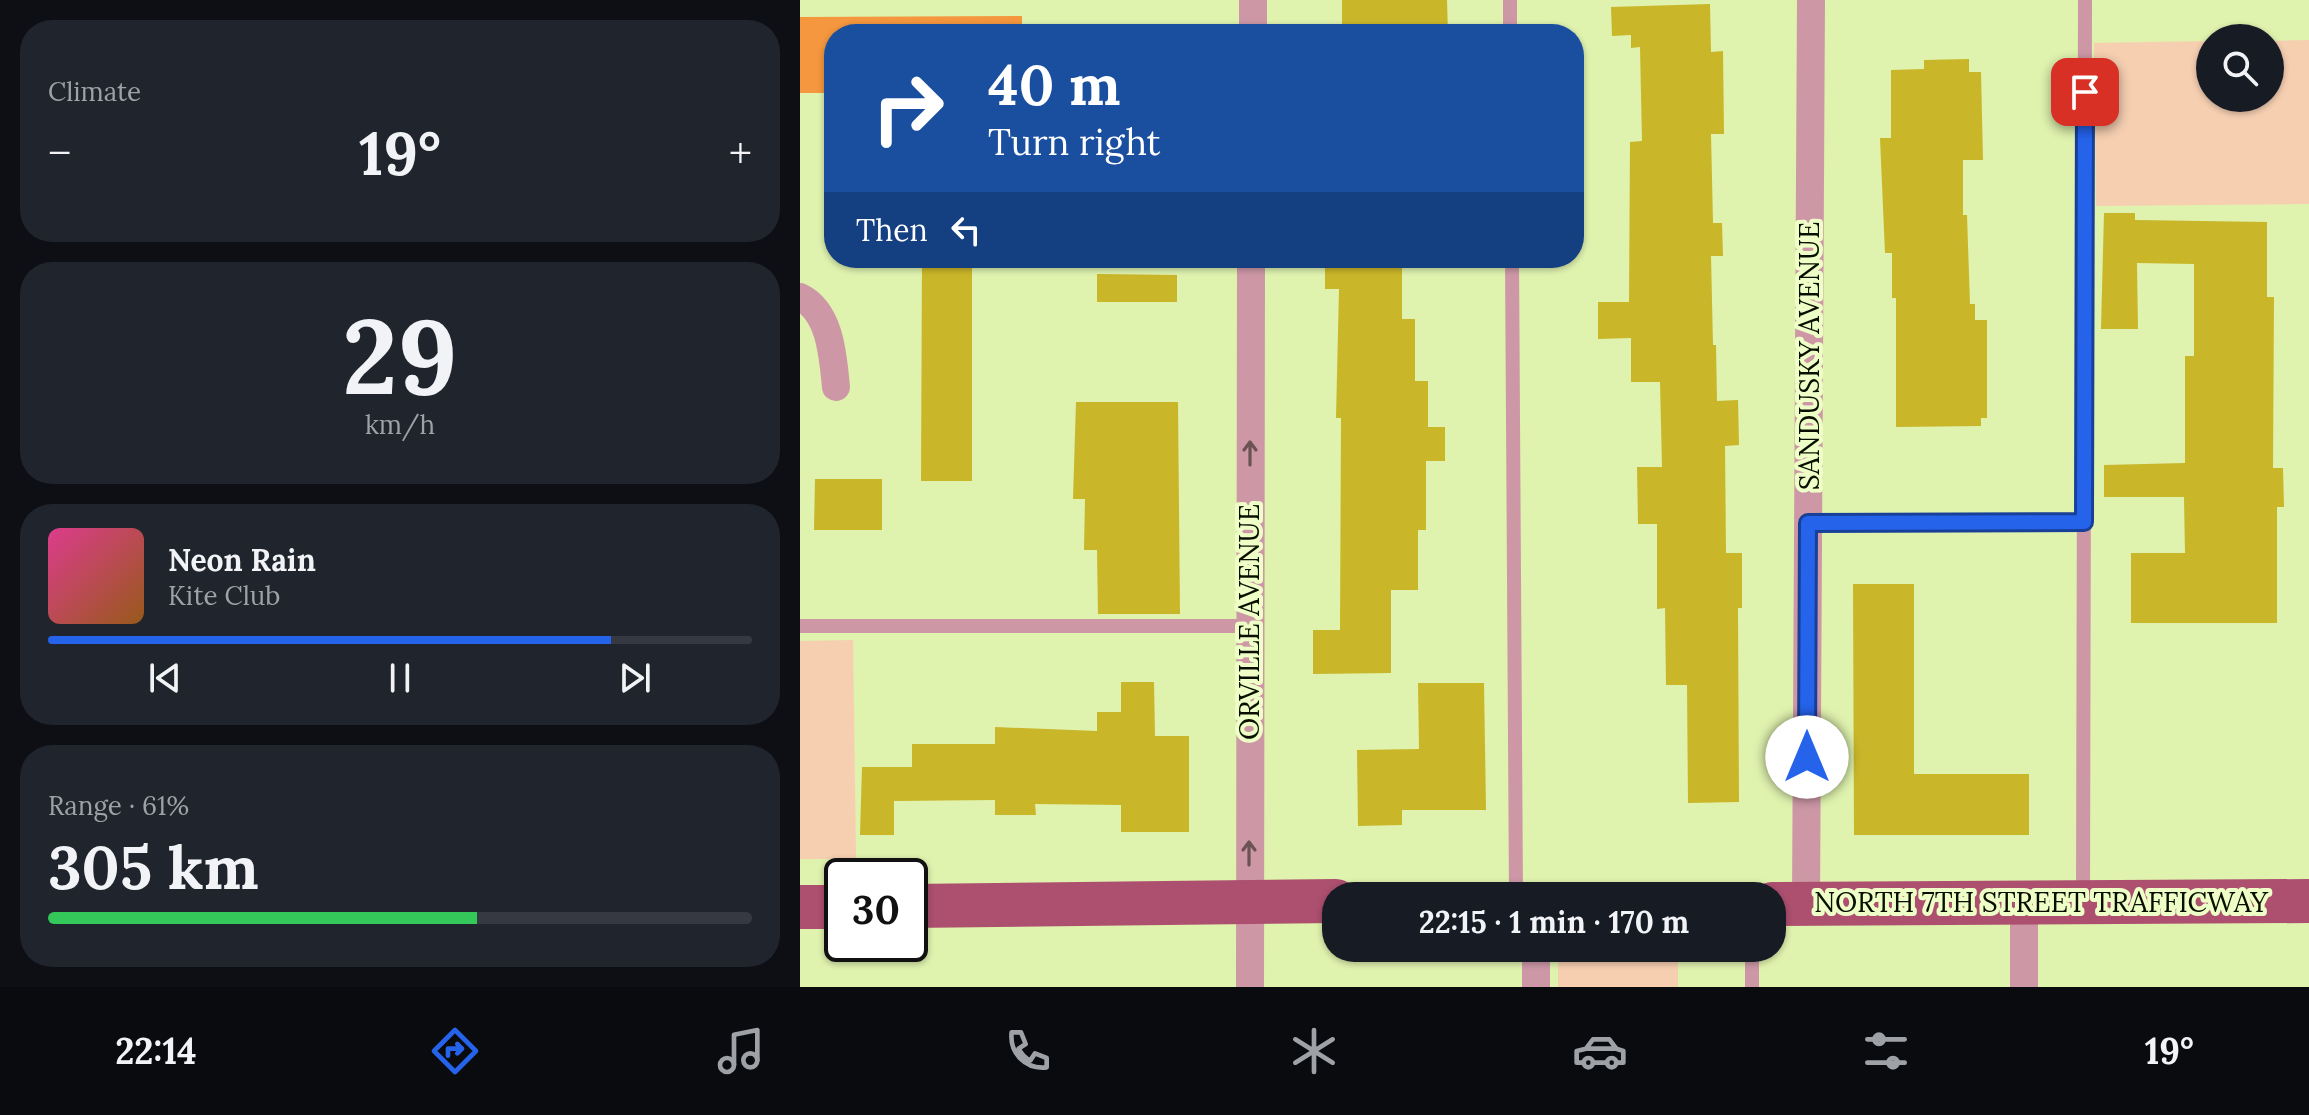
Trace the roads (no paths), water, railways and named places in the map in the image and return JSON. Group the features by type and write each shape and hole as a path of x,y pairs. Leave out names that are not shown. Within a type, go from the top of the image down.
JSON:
{"main road":[{"path":"928,906 1322,901"},
{"name":"NORTH 7TH STREET TRAFFICWAY","path":"1789,904 2309,901"},
{"path":"800,907 824,907"}],"street":[{"path":"1253,0 1253,24"},
{"name":"SANDUSKY AVENUE","path":"1789,904 1808,523 1811,0"},
{"name":"ORVILLE AVENUE","path":"1250,987 1251,268"},
{"path":"800,297 822,322 831,344 836,387"},
{"path":"2024,902 2024,987"},
{"path":"1536,962 1536,987"}],"lane":[{"path":"1510,0 1510,24"},
{"path":"2083,901 2085,0"},
{"path":"1512,268 1516,882"},
{"path":"1808,523 2084,522"},
{"path":"800,626 1249,626"},
{"path":"1752,962 1752,987"}]}
